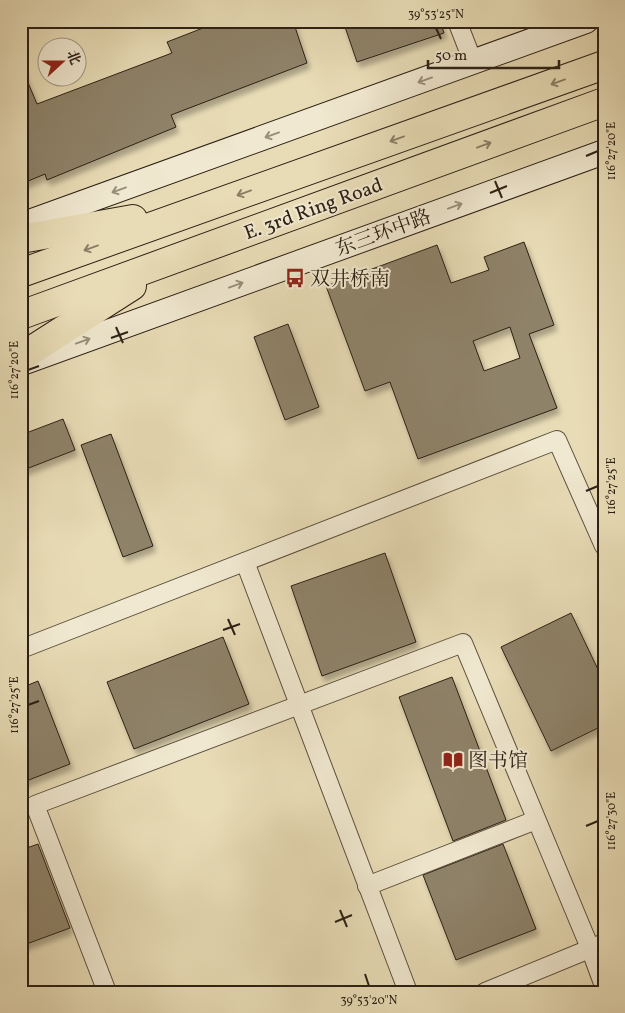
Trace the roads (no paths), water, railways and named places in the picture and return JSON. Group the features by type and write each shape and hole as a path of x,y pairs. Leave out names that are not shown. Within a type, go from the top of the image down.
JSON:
{"highway":[{"name":"E. 3rd Ring Road","path":"21,273 604,65"},
{"name":"E. 3rd Ring Road","path":"21,315 604,102"},
{"path":"21,239 211,205"},
{"path":"21,357 175,258"}],"street":[{"path":"457,21 473,62"},
{"path":"21,225 586,21"},
{"name":"东三环中路","path":"21,364 604,152"},
{"path":"21,649 557,440 604,546"},
{"path":"245,562 408,992"},
{"path":"106,992 35,805 463,643 536,820 597,946 604,986"},
{"path":"367,886 536,820"},
{"path":"485,992 597,946"}],"place":[{"name":"双井桥南","path":"295,278"},
{"name":"图书馆","path":"453,760"}]}
